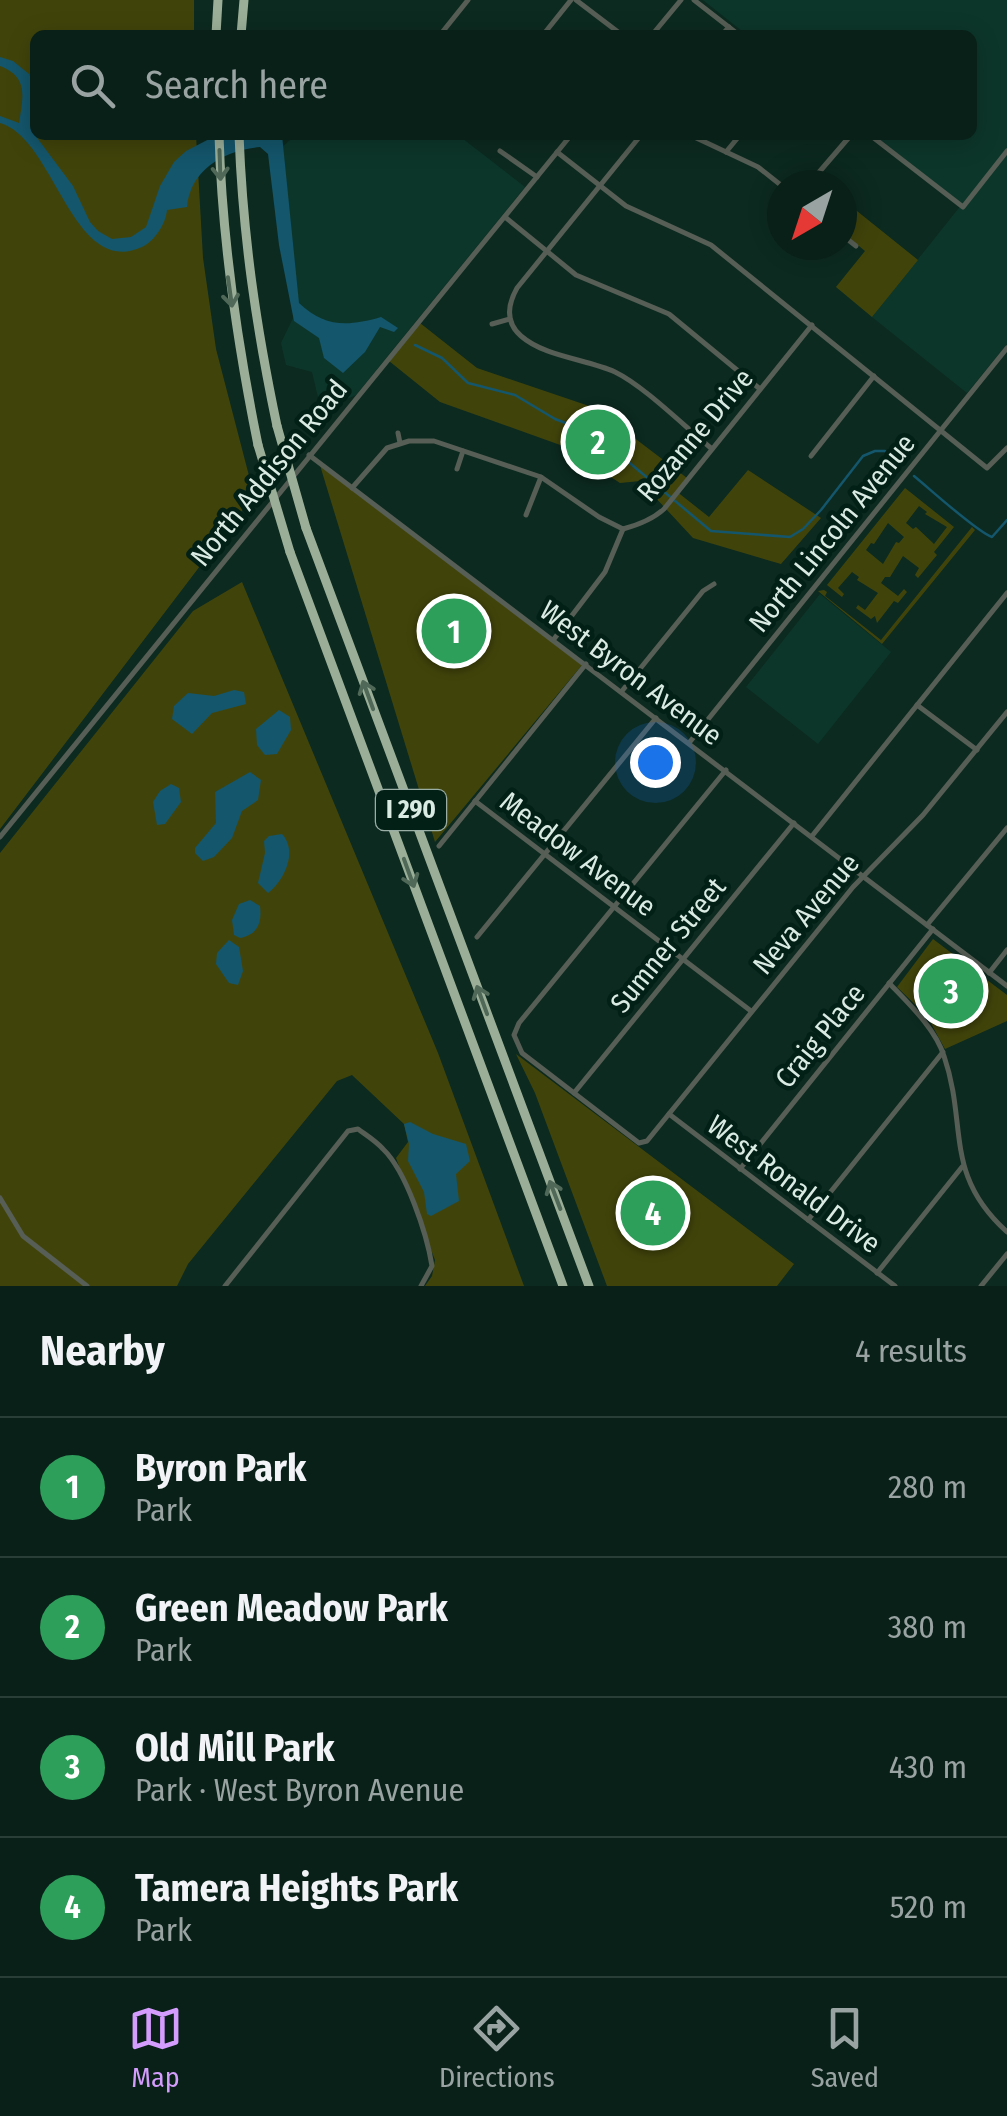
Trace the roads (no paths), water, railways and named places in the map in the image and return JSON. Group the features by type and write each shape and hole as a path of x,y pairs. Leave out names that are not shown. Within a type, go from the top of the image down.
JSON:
{"highway":[{"path":"216,30 218,0"},
{"path":"241,30 244,0"},
{"name":"I 290","path":"219,140 220,195 232,303 258,445 290,552 563,1286"},
{"name":"I 290","path":"239,140 255,321 277,426 306,528 589,1286"}],"street":[{"path":"444,30 468,0"},
{"path":"547,30 574,0 615,30"},
{"path":"656,30 680,0"},
{"path":"694,0 733,30"},
{"name":"North Addison Road","path":"0,837 567,140"},
{"path":"637,140 518,288 509,305 510,319 530,343 620,374 712,449"},
{"path":"701,140 767,174"},
{"path":"726,152 736,140"},
{"path":"821,170 847,140"},
{"path":"877,140 963,206 1007,151"},
{"path":"500,151 537,177"},
{"path":"557,152 626,206 711,246 986,468 1007,448"},
{"path":"505,217 576,274 669,314 760,390"},
{"path":"492,324 510,319"},
{"name":"Rozanne Drive","path":"400,442 434,442 542,477 598,517 623,529 650,520 674,497 812,325"},
{"name":"North Lincoln Avenue","path":"690,742 1007,348"},
{"path":"811,456 874,376"},
{"path":"352,488 379,455 400,442 398,432"},
{"path":"457,469 463,451"},
{"name":"West Byron Avenue","path":"309,454 1007,986"},
{"path":"526,515 542,477"},
{"path":"554,639 606,572 623,529"},
{"path":"622,691 703,591 714,584"},
{"path":"812,836 1007,593"},
{"path":"439,846 586,664"},
{"path":"917,705 977,750"},
{"name":"Neva Avenue","path":"574,1094 640,1143 646,1141 863,876 923,815 1007,713"},
{"path":"478,936 656,718"},
{"path":"574,1094 522,1053 516,1044 518,1023 726,770"},
{"name":"Meadow Avenue","path":"475,801 751,1012"},
{"name":"Sumner Street","path":"574,1094 794,823"},
{"name":"Craig Place","path":"740,1168 1007,828"},
{"path":"989,972 1007,950"},
{"path":"889,983 919,1014 944,1052 962,1167 986,1211 1007,1232"},
{"path":"808,1220 944,1052"},
{"name":"West Ronald Drive","path":"669,1114 895,1286"},
{"path":"225,1286 348,1131 358,1129 385,1150 400,1173 432,1266 421,1286"},
{"path":"877,1273 962,1167"},
{"path":"0,1198 16,1229 87,1286"},
{"path":"981,1286 1007,1254"}],"water":[{"path":"0,57 13,61 29,74 30,140 39,140 73,186 90,222 112,239 131,237 146,227 160,186 174,162 186,151 207,140 283,140 299,303 327,321 347,323 381,317 398,328 394,332 380,327 365,352 343,373 324,358 319,338 294,321 279,245 268,154 260,147 234,152 211,164 195,182 187,207 167,210 159,231 142,247 118,251 98,243 65,203 36,153 19,134 0,123 0,116 19,123 22,89 16,76 0,66"},
{"path":"234,690 244,692 246,704 212,713 192,734 172,719 174,706 188,693 214,696"},
{"path":"279,710 290,717 291,730 277,754 265,755 257,745 256,729"},
{"path":"250,772 261,780 258,800 242,811 232,838 214,857 203,861 195,848 216,823 215,792"},
{"path":"171,784 179,788 181,802 165,824 157,825 153,802"},
{"path":"282,834 289,857 280,881 268,893 258,883 264,841"},
{"path":"250,900 260,906 259,923 255,931 240,938 234,935 232,920 239,904"},
{"path":"229,940 239,947 243,971 238,985 229,983 216,964 217,953"},
{"path":"410,1122 466,1144 470,1161 456,1174 459,1201 431,1216 408,1161 404,1124"}],"waterway":[{"path":"415,345 442,358 468,383 515,395 555,419 595,434 711,531 790,537 821,510 863,456 885,451 901,465"},
{"path":"914,476 992,537 1007,520"}],"place":[{"name":"Green Meadow Park","path":"598,442"},
{"name":"Byron Park","path":"454,631"},
{"name":"Old Mill Park","path":"951,991"},
{"name":"Tamera Heights Park","path":"653,1213"}]}
